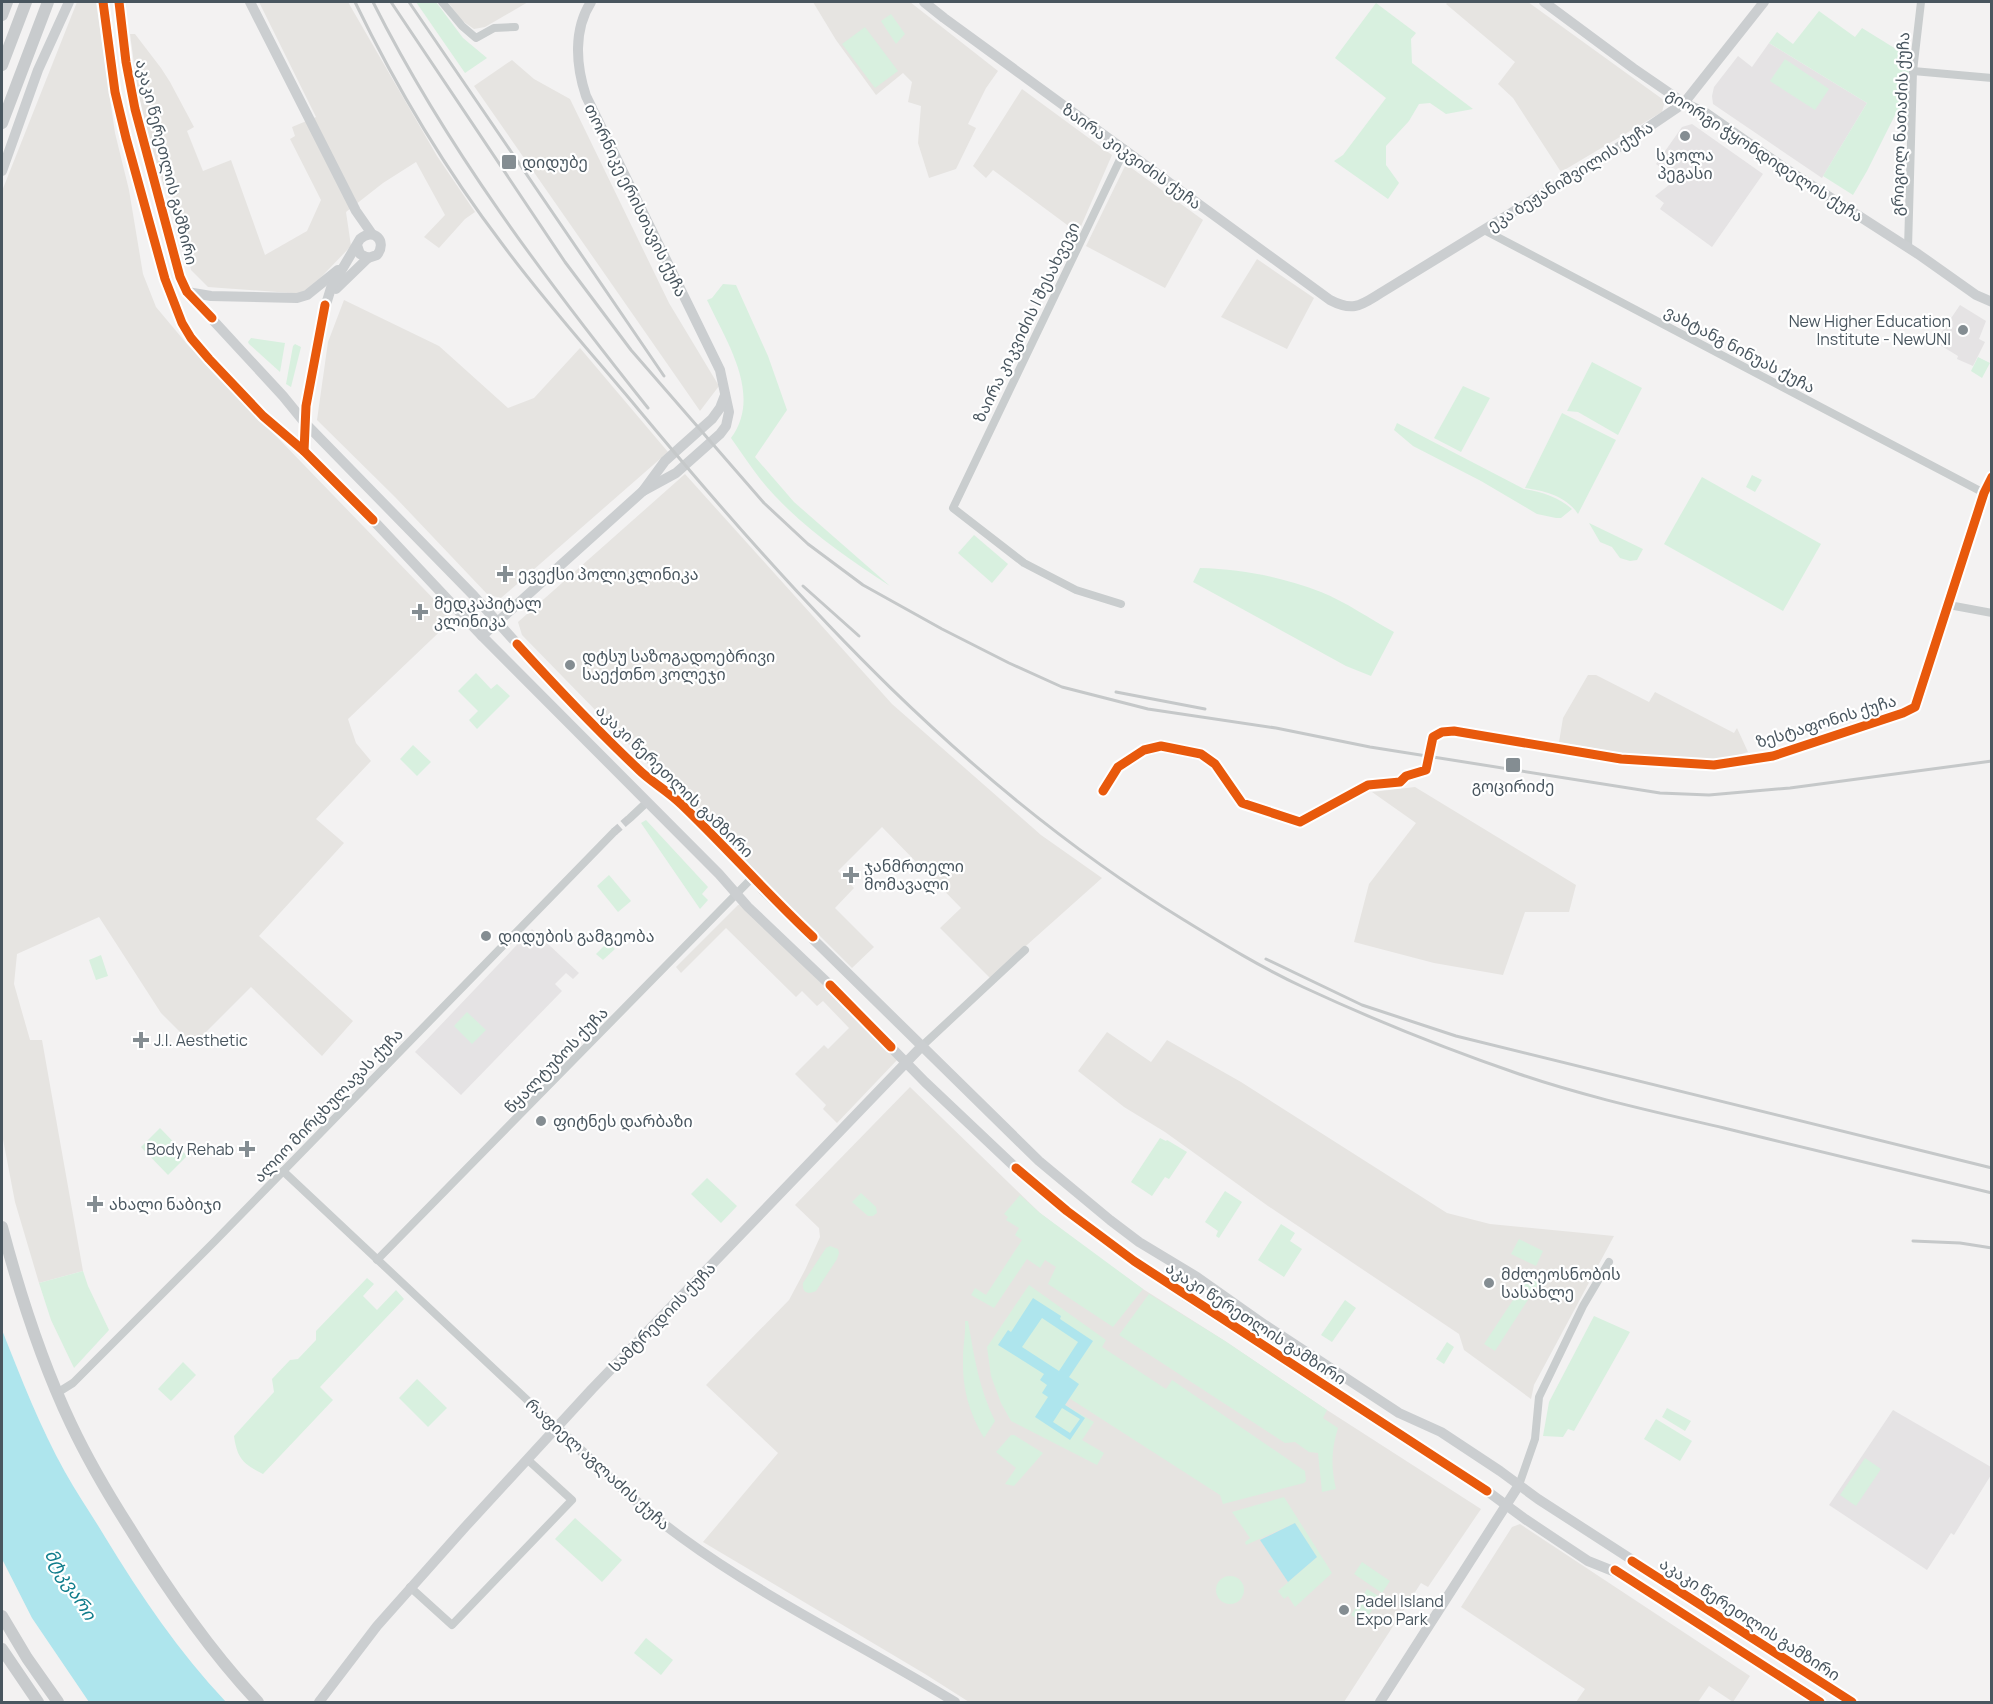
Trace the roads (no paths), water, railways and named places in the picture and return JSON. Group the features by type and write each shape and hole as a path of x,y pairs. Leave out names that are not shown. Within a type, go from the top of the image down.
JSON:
{"main road":[{"path":"2,15 7,2"},
{"path":"2,65 26,2"},
{"path":"2,123 48,2"},
{"path":"2,171 38,70 69,2"},
{"name":"აკაკი წერეთლის გამზირი","path":"103,2 115,92 126,138 165,279 179,318 191,338 267,421 304,451 378,525 482,636 718,874 736,895 831,985 906,1063 1016,1167 1067,1211 1118,1250 1507,1505 1588,1561 1623,1575 1820,1702"},
{"name":"აკაკი წერეთლის გამზირი","path":"119,2 126,62 135,109 176,262 187,292 288,400 305,423 497,622 564,696 640,771 678,801 764,891 1039,1161 1110,1220 1139,1242 1197,1277 1265,1325 1399,1413 1441,1432 1632,1561 1852,1702"},
{"path":"250,2 356,211 372,234 378,237 382,247 378,255 368,258 340,284 327,300"},
{"name":"თორნიკე ერისთავის ქუჩა","path":"591,2 580,30 577,57 586,96 720,370 729,412 726,426 720,435 676,472 643,491"},
{"name":"ზაირა კიკვიძის ქუჩა","path":"924,2 1243,237 1343,307"},
{"name":"გიორგი ჭყონდიდელის ქუჩა","path":"1544,2 1684,103 1706,113 1976,295 1992,302"},
{"name":"ეკა ბეჟანიშვილის ქუჩა","path":"1343,307 1358,306 1372,298 1619,147 1684,103 1764,2"},
{"path":"356,211 360,254 368,258"},
{"path":"304,451 305,423 327,300 358,242 368,234 372,234"},
{"path":"187,292 211,296 297,298 307,295 345,264"},
{"name":"თორნიკე ერისთავის ქუჩა","path":"482,636 643,491 665,461 712,419 720,408 725,393"},
{"name":"ზესტაფონის ქუჩა","path":"1984,493 1992,477"},
{"name":"სამტრედიის ქუჩა","path":"320,1702 348,1663 410,1587 557,1428 922,1046"},
{"path":"2,1227 25,1308 57,1393 89,1460 172,1596 211,1647 258,1702"},
{"name":"რაფიელ აგლაძის ქუჩა","path":"557,1428 658,1519 690,1543 774,1598 955,1702"},
{"path":"1380,1702 1519,1485"},
{"path":"2,1616 27,1658 58,1702"},
{"path":"2,1649 38,1702"}],"street":[{"path":"442,2 462,26 476,38 494,28 515,27"},
{"name":"გრიგოლ ნათაძის ქუჩა","path":"1908,248 1913,71 1921,2"},
{"path":"1913,71 1992,78"},
{"name":"ზაირა კიკვიძის I შესახვევი","path":"1121,604 1076,590 1024,563 953,508 1125,149"},
{"name":"ვახტანგ ნინუას ქუჩა","path":"1484,230 1984,493"},
{"name":"ზესტაფონის ქუჩა","path":"1103,791 1118,767 1144,750 1161,746 1201,754 1215,764 1242,803 1300,822 1368,785 1400,782 1406,776 1426,770 1433,737 1442,732 1454,731 1621,759 1714,765 1773,756 1903,713 1915,707 1984,493"},
{"path":"1949,604 1992,613"},
{"path":"630,818 646,803"},
{"name":"ალიო მირცხულავას ქუჩა","path":"57,1393 73,1383 614,832"},
{"name":"წყალტუბოს ქუჩა","path":"377,1260 753,877"},
{"name":"სამტრედიის ქუჩა","path":"922,1046 1025,950"},
{"name":"რაფიელ აგლაძის ქუჩა","path":"283,1170 557,1428"},
{"path":"1519,1485 1535,1439 1539,1397 1583,1306 1609,1262"},
{"path":"410,1587 452,1625 535,1541 572,1500 528,1460"}],"water":[{"path":"1033,1298 1093,1341 1069,1377 1079,1384 1065,1405 1085,1418 1070,1440 1035,1417 1048,1397 1042,1393 1047,1385 1040,1380 1044,1374 998,1345 1008,1330 1011,1332","holes":["1042,1318 1078,1342 1059,1371 1022,1347","1062,1408 1080,1419 1070,1433 1053,1422"]},
{"name":"მტკვარი","path":"2,1330 39,1420 74,1488 161,1623 226,1702 89,1702 32,1618 2,1559"},
{"path":"1295,1523 1317,1557 1288,1582 1260,1540"}],"tunnel":[{"path":"614,832 630,818"}],"railway":[{"path":"355,2 387,65 423,127 482,217 552,308 699,481 824,621 890,687 958,751 1030,811 1105,868 1184,920 1273,972 1356,1011 1464,1054 1519,1074 1595,1097 1992,1193"},
{"path":"373,2 433,109 500,212 572,311 648,408"},
{"path":"391,2 565,262 631,350 764,503 808,544 863,585 1009,663 1062,687 1148,709 1276,728 1370,747 1660,793 1709,795 1790,788 1992,761"},
{"path":"409,2 664,376"},
{"path":"803,586 859,636"},
{"path":"1116,692 1205,709"},
{"path":"1266,959 1362,1005 1456,1036 1992,1168"},
{"path":"1913,1241 1960,1243 1992,1248"}],"place":[{"name":"სკოლა პეგასი","path":"1685,136"},
{"name":"დიდუბე","path":"509,162"},
{"name":"New Higher Education Institute - NewUNI","path":"1963,330"},
{"name":"ევექსი პოლიკლინიკა","path":"505,574"},
{"name":"მედკაპიტალ კლინიკა","path":"420,612"},
{"name":"დტსუ საზოგადოებრივი საექთნო კოლეჯი","path":"570,665"},
{"name":"გოცირიძე","path":"1513,765"},
{"name":"ჯანმრთელი მომავალი","path":"851,875"},
{"name":"დიდუბის გამგეობა","path":"486,936"},
{"name":"J.I. Aesthetic","path":"141,1040"},
{"name":"ფიტნეს დარბაზი","path":"541,1121"},
{"name":"Body Rehab","path":"247,1149"},
{"name":"ახალი ნაბიჯი","path":"95,1204"},
{"name":"მძლეოსნობის სასახლე","path":"1489,1283"},
{"name":"Padel Island Expo Park","path":"1344,1610"}]}
